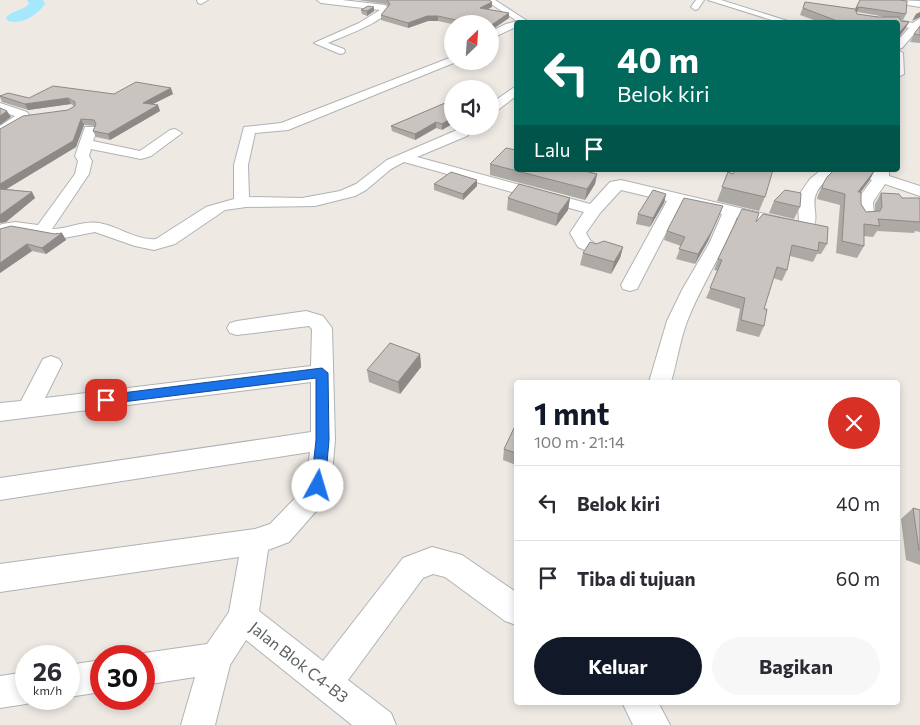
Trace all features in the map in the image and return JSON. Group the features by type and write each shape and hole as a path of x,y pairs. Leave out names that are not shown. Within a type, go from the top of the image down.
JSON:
{"street":[{"path":"321,0 381,7 386,10 362,25 319,43 340,51"},
{"path":"489,0 521,20"},
{"path":"712,0 779,20"},
{"path":"896,0 920,4"},
{"path":"867,18 887,20"},
{"path":"900,21 918,23"},
{"path":"900,44 918,23"},
{"path":"499,31 514,25"},
{"path":"242,202 240,161 249,130 282,127 444,63"},
{"path":"499,103 514,92"},
{"path":"0,107 22,113 22,117"},
{"path":"0,132 22,117 37,114"},
{"path":"43,230 82,174 85,161 82,156 89,137 140,154 146,153 175,133"},
{"path":"2,228 20,227 61,234 84,227 97,227 154,245 169,240 209,211 242,202 297,203 328,199 359,188 388,164 455,135"},
{"path":"404,158 594,210"},
{"path":"593,250 584,243 578,233 615,185 790,226 806,226 808,222 805,202 810,188 829,172"},
{"path":"869,172 882,174 920,192"},
{"path":"866,218 863,206 864,200 882,174"},
{"path":"630,285 676,199"},
{"path":"661,380 677,321 691,290 719,242 731,212"},
{"path":"0,578 254,542 279,533 303,508 318,486 323,440 322,328 316,321 306,318 237,328"},
{"path":"28,410 51,364"},
{"path":"0,412 322,373"},
{"path":"0,489 323,440"},
{"path":"198,725 216,658 243,618 254,542"},
{"path":"326,683 413,568 432,560 452,565 514,609"},
{"name":"Jalan Blok C4-B3","path":"243,618 379,725"},
{"path":"155,667 216,658"},
{"path":"0,692 15,690"},
{"path":"640,705 653,725"}],"building":[{"path":"387,0 489,0 492,2 480,8 509,13 499,20 499,15 444,15 444,17 427,16 408,23 381,15 390,4"},
{"path":"860,0 907,1 906,14 856,8"},
{"path":"805,2 855,9 857,14 899,17 901,21 909,22 900,32 900,20 835,20 803,8"},
{"path":"368,6 374,7 367,11 361,10"},
{"path":"920,26 920,35 914,34"},
{"path":"136,82 171,88 143,103 158,105 108,134 93,131 96,124 94,120 81,119 73,141 0,184 0,129 23,116 68,110 75,106 75,102 68,98 25,104 0,96 8,93 29,98 53,86 114,94"},
{"path":"444,103 444,123 442,124 436,122 415,134 391,126"},
{"path":"0,108 7,111 0,116"},
{"path":"506,148 514,150 514,170 490,164"},
{"path":"451,172 477,180 463,194 434,184"},
{"path":"521,172 589,172 597,174 587,189"},
{"path":"728,172 733,174 734,172 772,172 765,197 722,187"},
{"path":"832,172 873,172 858,192 861,192 861,204 866,212 880,211 882,207 881,193 899,194 902,198 920,198 920,222 878,219 880,226 864,224 864,246 842,241 845,194 822,188 827,177"},
{"path":"519,184 570,198 558,214 508,198"},
{"path":"0,189 32,192 0,215"},
{"path":"653,190 666,194 653,218 638,214"},
{"path":"785,190 801,193 800,207 774,201"},
{"path":"684,198 723,206 712,231 698,254 679,249 685,237 667,231"},
{"path":"742,209 759,213 756,222 763,214 828,227 827,244 819,242 818,251 792,245 787,270 777,267 764,309 767,309 764,326 741,320 745,298 710,288 722,260 718,259"},
{"path":"11,226 55,234 62,233 42,248 27,244 0,263 0,229"},
{"path":"604,241 623,247 614,262 583,253 590,242 596,244"},
{"path":"390,343 420,354 398,382 367,370"},
{"path":"514,428 514,452 504,449"},
{"path":"913,508 920,510 920,550 919,550"}],"waterway":[{"path":"14,18 31,11 37,4 35,0"}],"route":[{"path":"106,400 322,373 323,440 318,486"}]}
